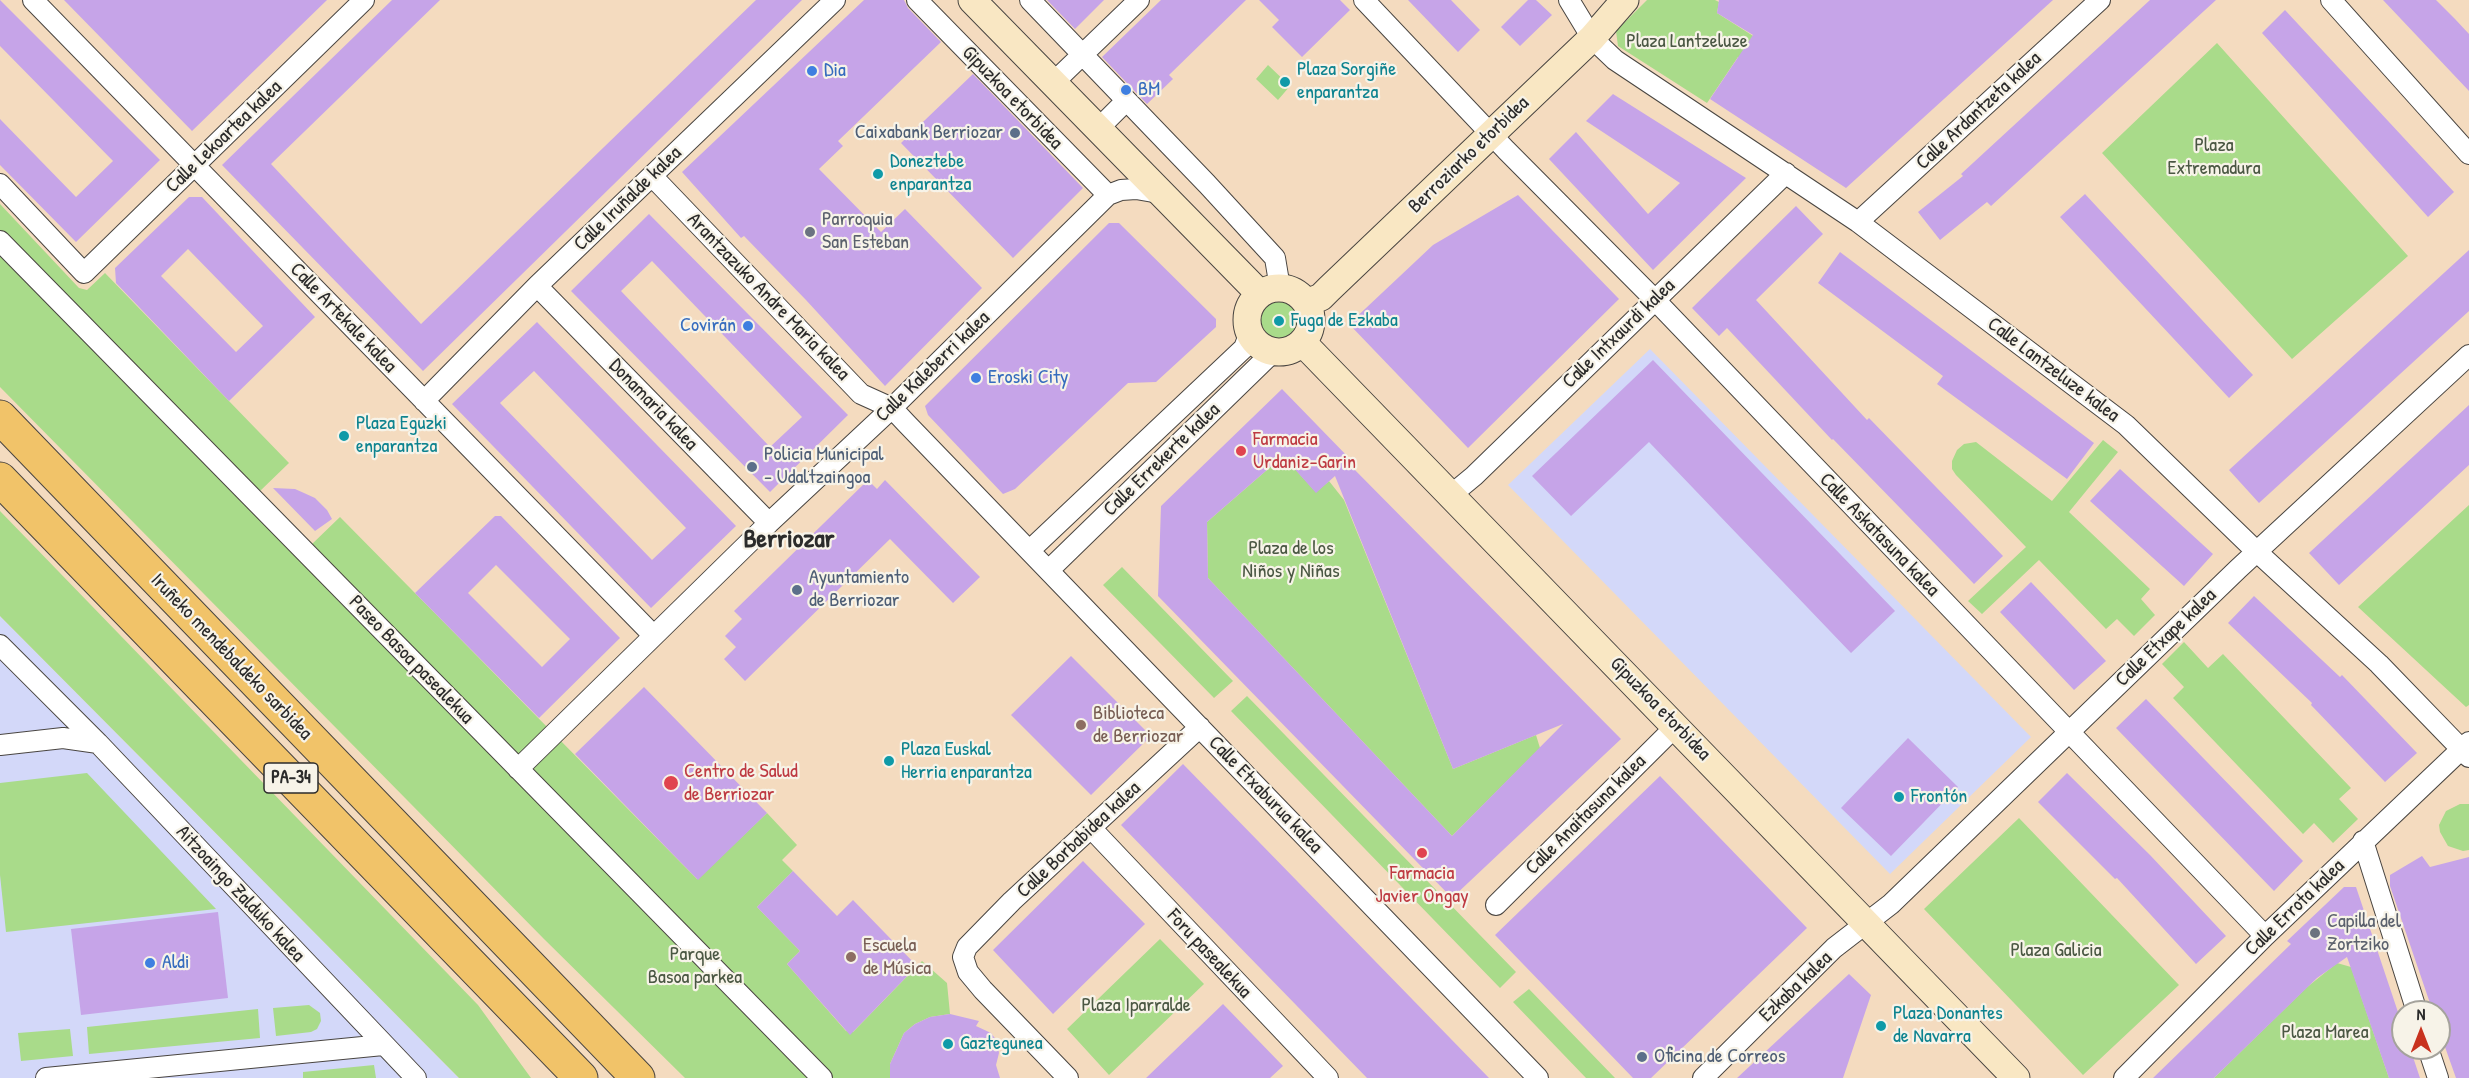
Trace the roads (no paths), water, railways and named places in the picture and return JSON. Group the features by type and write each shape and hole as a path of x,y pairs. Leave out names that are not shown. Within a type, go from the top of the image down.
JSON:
{"highway":[{"name":"Iruñeko mendebaldeko sarbidea","path":"0,417 638,1078"},
{"name":"PA-34","path":"0,479 581,1078"},
{"path":"372,802 606,1021 662,1078"},
{"path":"472,965 555,1078"}],"main road":[{"name":"Gipuzkoa etorbidea","path":"972,0 1159,193 1270,291 1290,290 1306,303"},
{"name":"Berroziarko etorbidea","path":"1306,303 1321,297 1592,38 1625,0"},
{"path":"1270,291 1249,312 1250,332 1264,348 1274,351 1294,348 1302,342 1309,333 1311,323 1311,313 1306,303"},
{"name":"Gipuzkoa etorbidea","path":"1302,342 2016,1078"}],"street":[{"name":"Calle Artekale kalea","path":"33,0 653,635"},
{"name":"Calle Lekoartea kalea","path":"0,184 84,273 364,0"},
{"name":"Calle Iruñalde kalea","path":"424,401 537,286 835,0"},
{"name":"Gipuzkoa etorbidea","path":"917,0 1108,195"},
{"path":"1030,0 1208,184 1275,258 1270,291"},
{"path":"1053,83 1139,0"},
{"name":"Calle Askatasuna kalea","path":"1364,0 2265,936"},
{"name":"Calle Lantzeluze kalea","path":"1569,0 1592,38 1615,60 1858,222 2126,425 2466,749"},
{"name":"Calle Ardantzeta kalea","path":"1858,222 2100,0"},
{"path":"2331,0 2469,154"},
{"path":"1098,129 1126,101"},
{"name":"Calle Intxaurdi kalea","path":"1451,495 1474,476 1786,173"},
{"name":"Arantzazuko Andre Maria kalea","path":"652,176 861,394 892,408"},
{"path":"1108,195 1121,190 1136,189 1159,193"},
{"name":"Calle Kaleberri kalea","path":"518,769 769,523 892,408 1108,195"},
{"name":"Paseo Basoa pasealekua","path":"0,241 822,1078"},
{"name":"Donamaria kalea","path":"537,286 769,523"},
{"name":"Calle Errekerte kalea","path":"1030,550 1244,348 1250,332"},
{"name":"Calle Errekerte kalea","path":"1050,569 1274,351"},
{"name":"Calle Etxape kalea","path":"1865,923 1891,904 2256,551 2469,355"},
{"name":"Calle Etxaburua kalea","path":"892,408 1050,569 1538,1078"},
{"name":"Aitzoaingo Zalduko kalea","path":"0,645 98,743 383,1045 403,1070 417,1078"},
{"name":"Calle Anaitasuna kalea","path":"1496,905 1676,726"},
{"name":"Calle Borbabidea kalea","path":"1068,1078 983,990 968,972 963,957 967,947 1007,907 1200,727"},
{"path":"0,745 63,738 98,743"},
{"name":"Calle Errota kalea","path":"2124,1078 2363,841 2466,749"},
{"name":"Foru pasealekua","path":"1091,828 1328,1078"},
{"path":"2363,841 2413,1000"},
{"name":"Ezkaba kalea","path":"1703,1078 1834,948 1865,923"},
{"path":"46,1078 383,1045"},
{"path":"2432,1060 2438,1078"}],"place":[{"name":"Dia","path":"812,71"},
{"name":"Plaza Sorgiñe enparantza","path":"1285,82"},
{"name":"BM","path":"1126,90"},
{"name":"Caixabank Berriozar","path":"1015,133"},
{"name":"Doneztebe enparantza","path":"878,174"},
{"name":"Parroquia San Esteban","path":"810,232"},
{"name":"Fuga de Ezkaba","path":"1279,321"},
{"name":"Covirán","path":"748,326"},
{"name":"Eroski City","path":"976,378"},
{"name":"Plaza Eguzki enparantza","path":"344,436"},
{"name":"Farmacia Urdaniz-Garin","path":"1241,451"},
{"name":"Policia Municipal - Udaltzaingoa","path":"752,467"},
{"name":"Ayuntamiento de Berriozar","path":"797,590"},
{"name":"Biblioteca de Berriozar","path":"1081,725"},
{"name":"Plaza Euskal Herria enparantza","path":"889,761"},
{"name":"Centro de Salud de Berriozar","path":"671,783"},
{"name":"Frontón","path":"1899,797"},
{"name":"Farmacia Javier Ongay","path":"1422,853"},
{"name":"Capilla del Zortziko","path":"2315,933"},
{"name":"Escuela de Música","path":"851,957"},
{"name":"Aldi","path":"150,963"},
{"name":"Plaza Donantes de Navarra","path":"1881,1026"},
{"name":"Gaztegunea","path":"948,1044"},
{"name":"Oficina de Correos","path":"1642,1057"}],"district":[{"name":"Berriozar","path":"789,540"}],"park label":[{"name":"Plaza Lantzeluze","path":"1687,42"},
{"name":"Plaza Extremadura","path":"2214,158"},
{"name":"Plaza de los Niños y Niñas","path":"1291,560"},
{"name":"Plaza Galicia","path":"2056,951"},
{"name":"Parque Basoa parkea","path":"695,966"},
{"name":"Plaza Iparralde","path":"1136,1006"},
{"name":"Plaza Marea","path":"2325,1033"}]}
